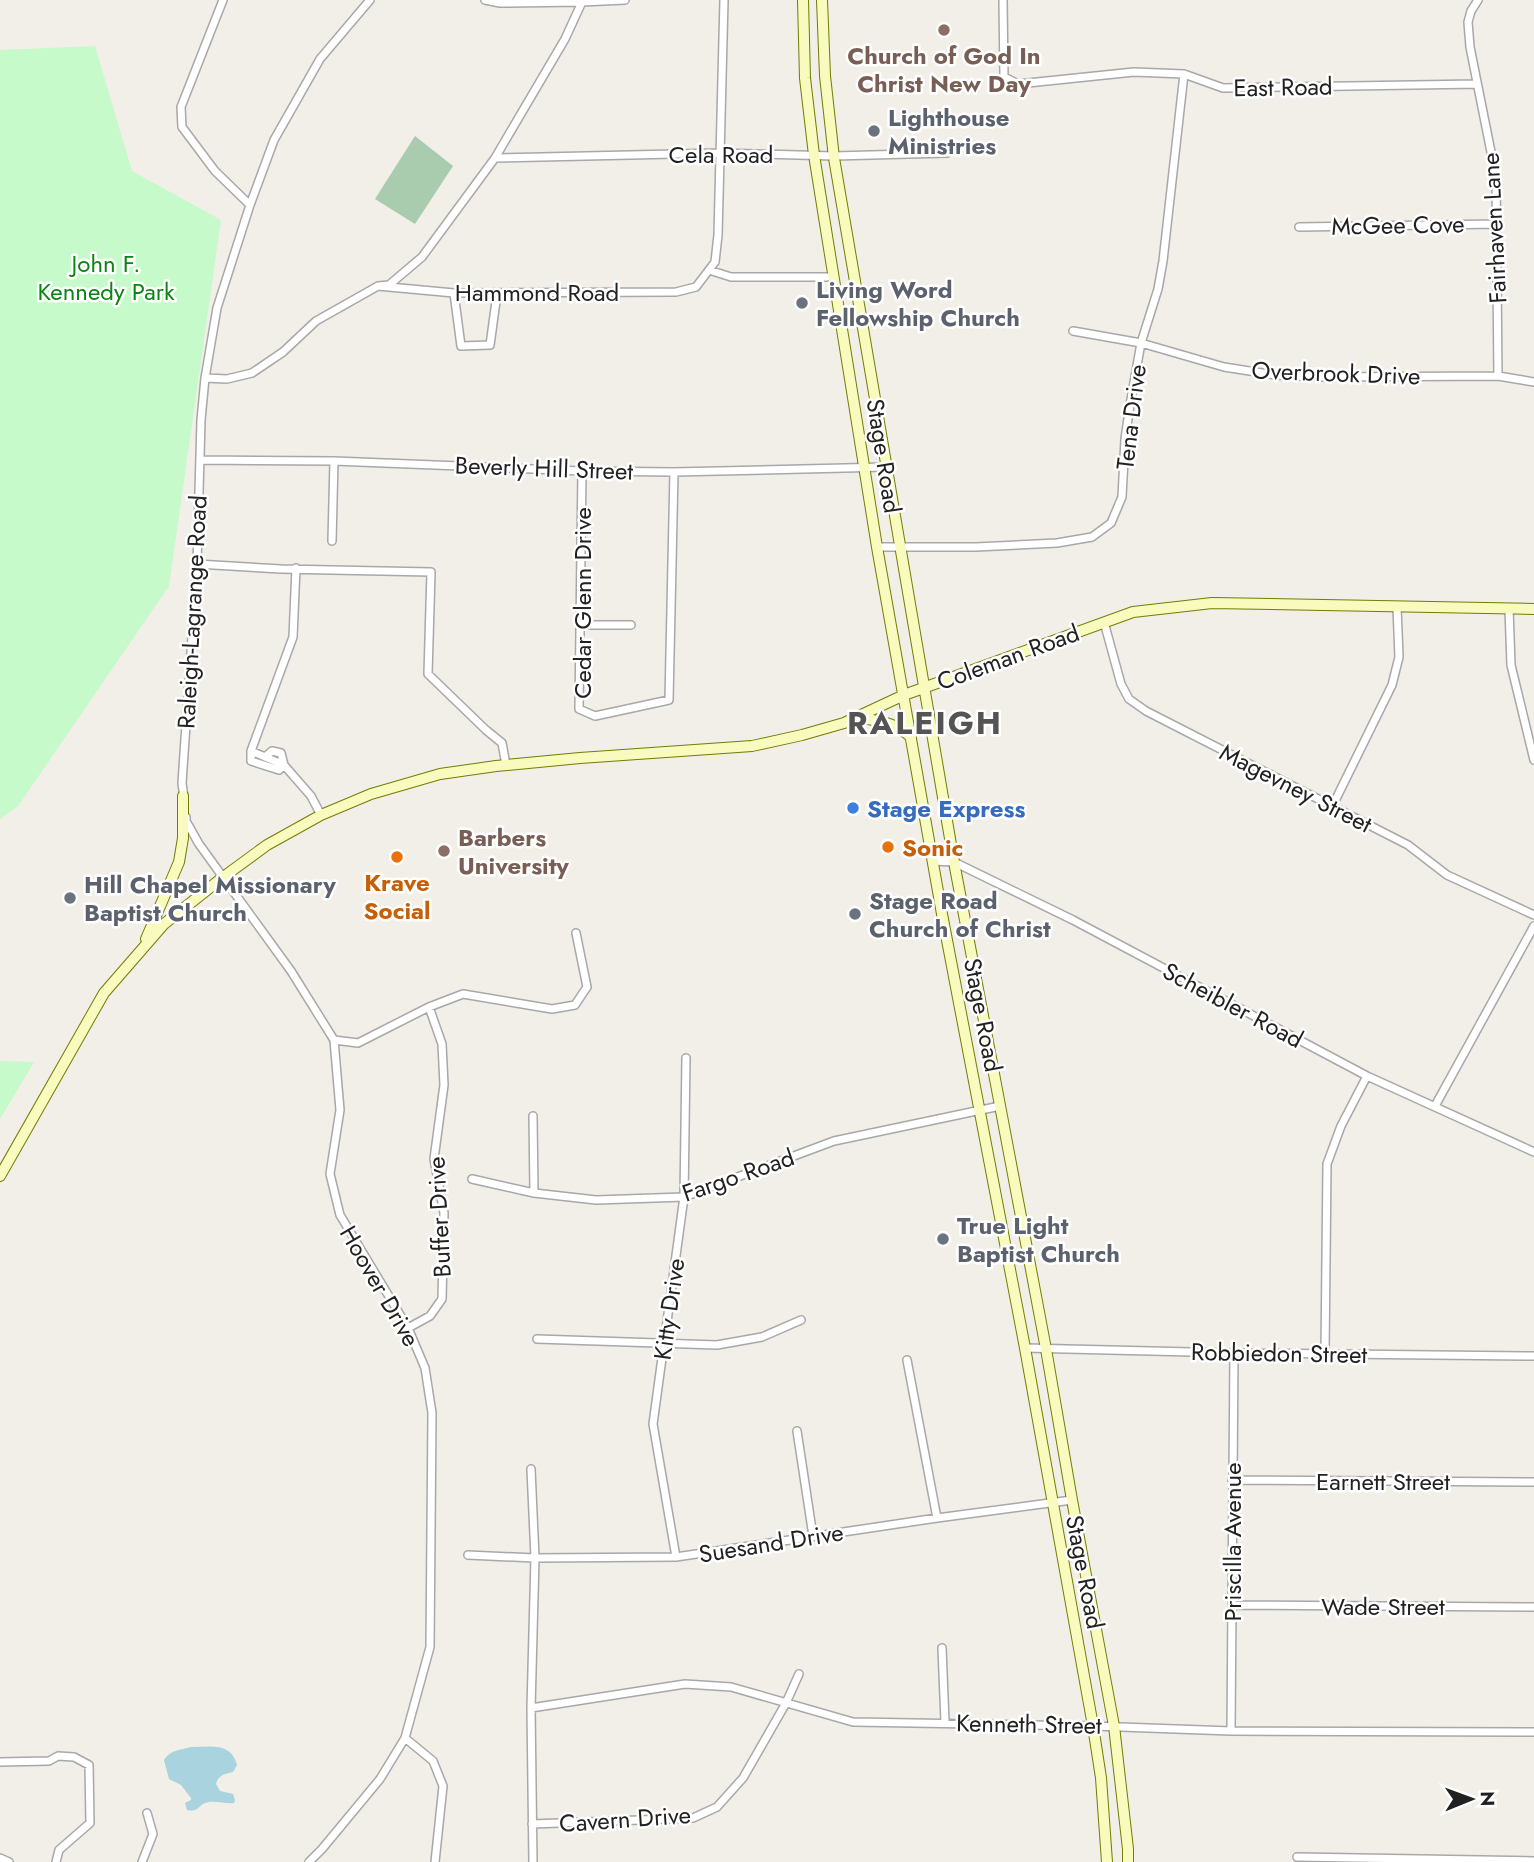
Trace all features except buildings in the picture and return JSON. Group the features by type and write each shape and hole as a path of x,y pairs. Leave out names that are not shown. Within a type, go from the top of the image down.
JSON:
{"main road":[{"name":"Stage Road","path":"803,0 805,78 814,155 864,468 932,861 1025,1348 1093,1726 1101,1778 1107,1862"},
{"name":"Stage Road","path":"822,0 825,76 834,156 954,862 1114,1726 1128,1862"},
{"name":"Coleman Road","path":"222,878 267,845 321,815 371,794 440,774 506,765 752,746 844,723 904,695 1133,612 1212,603 1534,609"},
{"path":"857,717 891,723 911,737"},
{"path":"142,950 179,862 183,838 183,796"},
{"path":"0,1176 104,993 164,924 222,878"}],"street":[{"path":"223,0 181,107 182,127 215,171 250,205"},
{"name":"Raleigh-Lagrange Road","path":"222,878 198,844 186,821 182,783 197,564 201,420 205,378 218,307 274,140 320,59 369,0"},
{"path":"485,0 500,3 625,0"},
{"path":"724,0 718,235 715,262 709,270 731,277 833,277"},
{"name":"East Road","path":"1003,0 1004,78 1018,84 1134,72 1184,74 1223,88 1477,84"},
{"name":"Fairhaven Lane","path":"1478,0 1468,22 1470,47 1496,177 1498,376"},
{"path":"205,378 228,379 252,373 283,352 316,320 378,286 389,285 422,257 495,158 565,39 582,2"},
{"name":"Tena Drive","path":"877,547 976,547 1058,543 1092,537 1111,523 1122,497 1125,439 1141,343 1158,289 1163,261 1184,74"},
{"name":"Cela Road","path":"495,158 719,153 834,156 947,153"},
{"name":"McGee Cove","path":"1299,227 1497,224"},
{"name":"Hammond Road","path":"378,286 498,294 677,292 696,287 709,270"},
{"path":"454,293 460,346 490,345 498,294"},
{"name":"Overbrook Drive","path":"1073,331 1141,343 1223,367 1275,375 1498,376 1534,382"},
{"name":"Beverly Hill Street","path":"201,460 334,461 582,471 886,467"},
{"path":"332,541 334,461"},
{"name":"Cedar Glenn Drive","path":"582,471 579,709 595,716 669,700 674,471"},
{"path":"197,564 281,569 431,572 428,674 502,743 506,765"},
{"path":"284,765 279,770 251,761 250,751 293,637 296,568"},
{"path":"1332,807 1392,685 1399,657 1397,607"},
{"path":"1509,609 1511,665 1534,760"},
{"name":"Magevney Street","path":"1104,622 1121,684 1129,699 1146,711 1408,845 1447,876 1534,915"},
{"path":"580,625 631,625"},
{"path":"250,751 265,757 272,751 281,753 284,765 311,796 321,815"},
{"name":"Scheibler Road","path":"932,861 954,862 1073,920 1367,1076 1534,1152"},
{"name":"Hoover Drive","path":"222,878 292,971 334,1040 341,1110 330,1174 340,1215 408,1328 425,1368 432,1413 430,1647 405,1738 380,1779 309,1862"},
{"path":"1435,1107 1534,926"},
{"path":"334,1040 358,1043 429,1007 463,994 552,1009 575,1005 587,987 576,933"},
{"name":"Buffer Drive","path":"408,1328 430,1316 442,1299 444,1213 434,1159 444,1084 443,1058 442,1044 429,1007"},
{"name":"Kitty Drive","path":"676,1557 653,1424 684,1197 686,1058"},
{"path":"1325,1354 1327,1164 1340,1126 1367,1076"},
{"name":"Fargo Road","path":"472,1179 534,1193 596,1200 684,1197 834,1141 1000,1106"},
{"path":"533,1116 534,1193"},
{"path":"537,1339 717,1345 762,1337 801,1320"},
{"name":"Robbiedon Street","path":"1025,1348 1534,1356"},
{"name":"Priscilla Avenue","path":"1231,1731 1234,1353"},
{"path":"906,1360 937,1518"},
{"path":"797,1431 813,1536"},
{"path":"531,1469 535,1558 531,1707 534,1862"},
{"name":"Earnett Street","path":"1232,1480 1534,1482"},
{"name":"Suesand Drive","path":"468,1555 535,1558 676,1557 1072,1500"},
{"name":"Wade Street","path":"1232,1605 1534,1607"},
{"path":"942,1648 945,1722"},
{"name":"Cavern Drive","path":"532,1824 693,1818 718,1807 743,1778 786,1703 799,1674"},
{"name":"Kenneth Street","path":"531,1707 685,1684 731,1687 853,1722 1114,1726 1231,1731 1534,1732"},
{"path":"405,1738 433,1761 443,1786 435,1862"},
{"path":"0,1762 49,1761 58,1756 75,1757 89,1765 90,1822 59,1850 56,1862"},
{"path":"142,1862 153,1834 147,1813"},
{"path":"1297,1857 1366,1861 1534,1861"},
{"path":"0,1858 9,1862"}],"green space":[{"name":"John F. Kennedy Park","path":"95,46 132,171 221,220 169,586 18,806 0,819 0,50"},
{"path":"415,136 453,166 415,224 375,199"},
{"path":"0,1061 34,1062 0,1119"}],"water":[{"path":"191,1747 219,1747 230,1752 237,1765 233,1772 220,1777 216,1784 220,1791 233,1794 234,1803 209,1802 194,1810 187,1810 185,1803 191,1798 181,1785 169,1779 164,1760 172,1752"}],"place":[{"name":"Church of God In Christ New Day","path":"944,30"},
{"name":"Lighthouse Ministries","path":"874,131"},
{"name":"Living Word Fellowship Church","path":"802,303"},
{"name":"Stage Express","path":"853,808"},
{"name":"Sonic","path":"888,847"},
{"name":"Barbers University","path":"444,851"},
{"name":"Krave Social","path":"397,857"},
{"name":"Hill Chapel Missionary Baptist Church","path":"70,898"},
{"name":"Stage Road Church of Christ","path":"855,914"},
{"name":"True Light Baptist Church","path":"943,1239"}],"district":[{"name":"RALEIGH","path":"925,723"}]}
